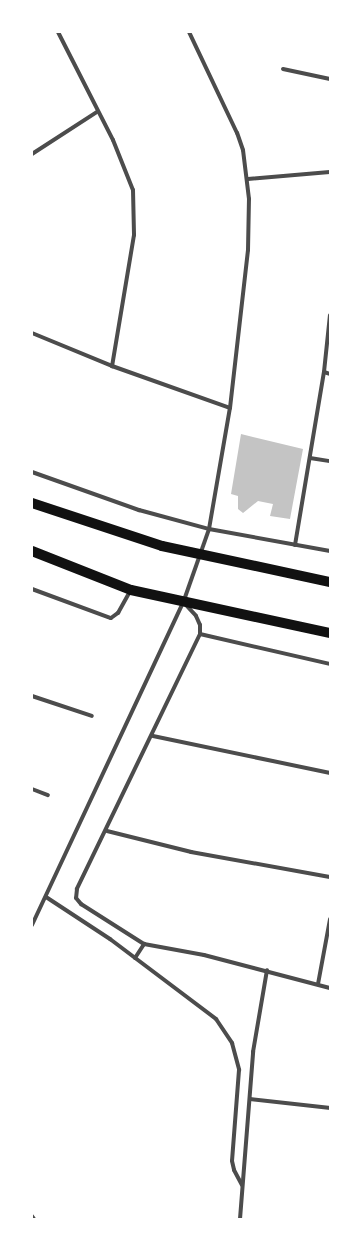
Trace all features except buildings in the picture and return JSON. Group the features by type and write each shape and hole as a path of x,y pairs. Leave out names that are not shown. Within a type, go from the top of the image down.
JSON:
{"highway":[{"path":"32,503 132,537 201,555 330,582"},
{"path":"32,551 131,590 183,603 330,633"}],"street":[{"path":"58,32 97,112 123,160 134,204 134,235 112,366"},
{"path":"32,925 183,603 209,529 230,408 250,222 248,179 237,133 189,32"},
{"path":"283,69 330,79"},
{"path":"32,154 97,112"},
{"path":"248,179 330,172"},
{"path":"295,545 324,372 330,315"},
{"path":"32,333 112,366 230,408"},
{"path":"324,372 330,374"},
{"path":"310,458 330,461"},
{"path":"32,472 132,508 209,529 330,551"},
{"path":"32,589 111,618 118,613 131,590"},
{"path":"183,603 196,616 200,625 200,634 153,736 77,889 76,898 81,904 144,944 204,955 267,970 330,988"},
{"path":"200,634 330,664"},
{"path":"32,696 92,716"},
{"path":"153,736 330,772"},
{"path":"32,789 48,795"},
{"path":"107,831 191,852 330,877"},
{"path":"46,897 135,958 216,1019 232,1043 239,1070 232,1161 235,1174 242,1185"},
{"path":"318,984 330,919"},
{"path":"135,958 144,944"},
{"path":"240,1219 253,1052 267,970"},
{"path":"250,1099 330,1108"}]}
